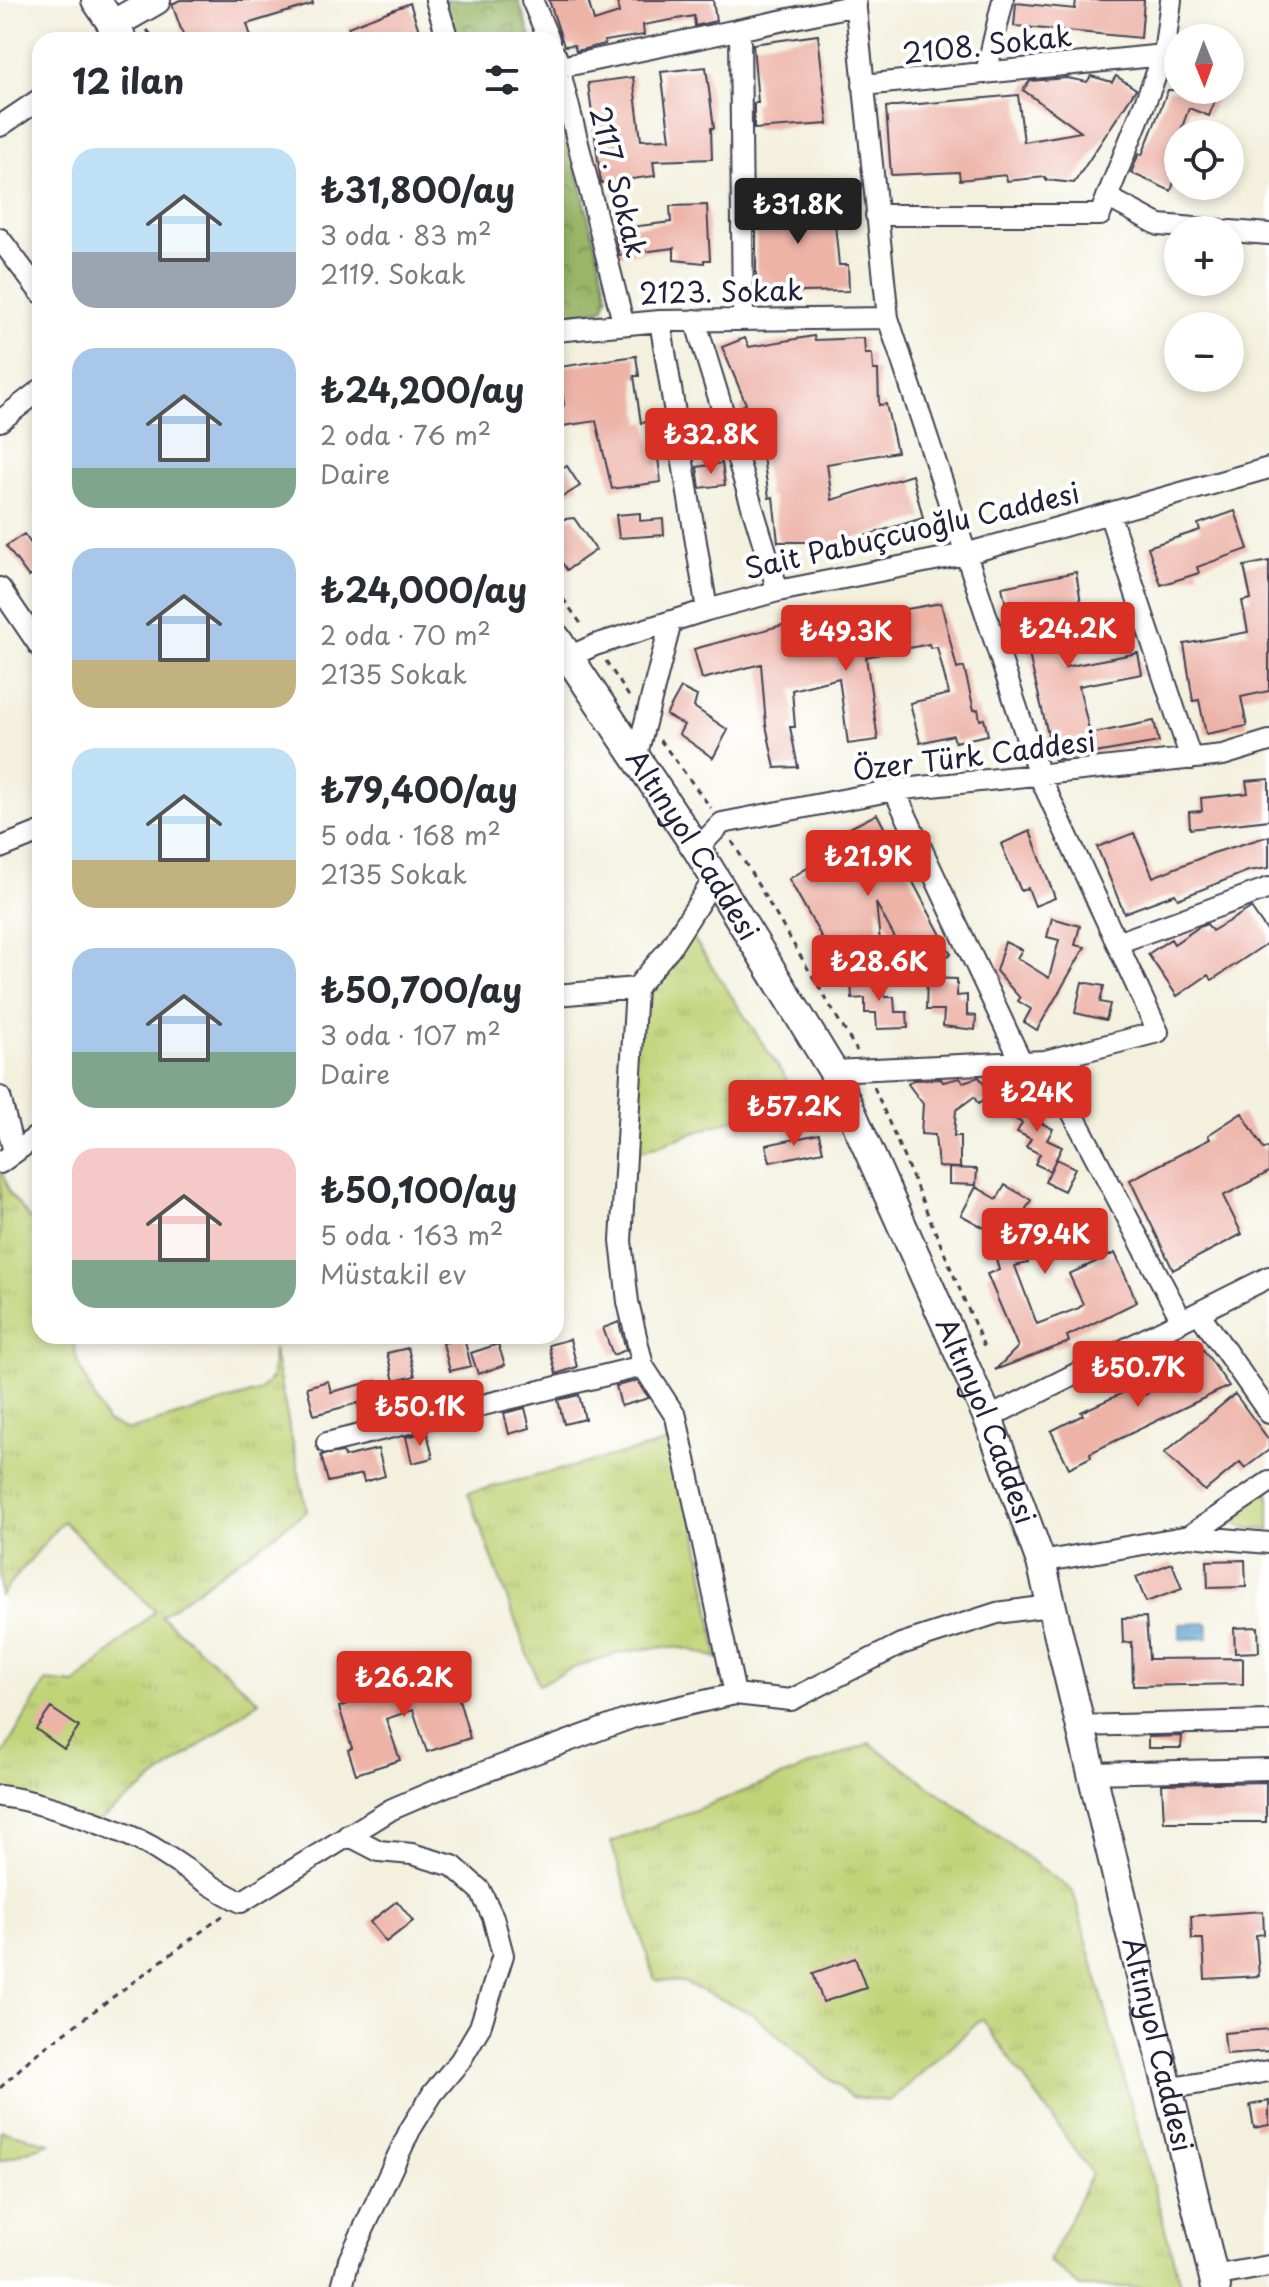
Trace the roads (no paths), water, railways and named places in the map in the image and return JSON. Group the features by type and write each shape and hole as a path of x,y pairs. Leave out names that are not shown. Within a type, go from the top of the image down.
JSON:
{"main road":[{"path":"96,0 117,32"},
{"path":"119,32 156,0"},
{"name":"Altınyol Caddesi","path":"564,649 697,849 833,1071 988,1418 1041,1562 1089,1773 1214,2282"}],"street":[{"path":"436,0 446,32"},
{"path":"532,0 546,32"},
{"path":"986,73 1003,0"},
{"path":"1168,24 1171,0"},
{"path":"564,63 740,31 856,2 888,318 1039,775 1158,1032 1045,1061 833,1071"},
{"path":"740,31 743,319"},
{"path":"876,215 1100,215 1164,55"},
{"name":"2108. Sokak","path":"863,85 1164,55"},
{"name":"2117. Sokak","path":"564,88 623,322"},
{"path":"0,126 32,104"},
{"path":"1107,197 1164,225"},
{"path":"1244,232 1269,234"},
{"path":"0,239 32,281"},
{"name":"2123. Sokak","path":"564,330 623,322 888,318"},
{"path":"695,320 778,591"},
{"path":"660,321 707,610"},
{"path":"0,421 32,396"},
{"name":"Sait Pabuçcuoğlu Caddesi","path":"564,643 595,645 778,591 965,554 1269,468"},
{"path":"1109,513 1191,759"},
{"path":"0,588 32,635"},
{"path":"636,758 671,622"},
{"name":"Özer Türk Caddesi","path":"697,849 722,823 894,790 1223,755 1269,741"},
{"path":"894,790 1021,1061"},
{"path":"0,848 32,835"},
{"path":"714,879 670,948 636,988 621,1241 628,1302 643,1366 676,1417 735,1694"},
{"path":"1117,943 1269,888"},
{"path":"564,994 636,988"},
{"path":"1045,1061 1190,1317 1269,1413"},
{"path":"0,1097 7,1157 32,1140"},
{"path":"988,1418 1269,1277"},
{"path":"327,1443 643,1366"},
{"path":"1189,1536 1269,1482"},
{"path":"1041,1562 1189,1536 1269,1543"},
{"path":"0,1796 86,1820 150,1846 209,1887 241,1902 392,1809 634,1717 735,1694 791,1700 901,1644 997,1613 1049,1606"},
{"path":"1078,1726 1269,1721"},
{"path":"1089,1773 1269,1769"},
{"path":"342,2287 349,2260 410,2130 480,2027 503,1955 493,1917 480,1890 453,1866 412,1854 379,1851 348,1835"},
{"path":"1167,2089 1269,2071"},
{"path":"1214,2282 1269,2266"}],"water":[{"path":"1208,1623 1208,1638 1180,1639 1180,1624"}]}
